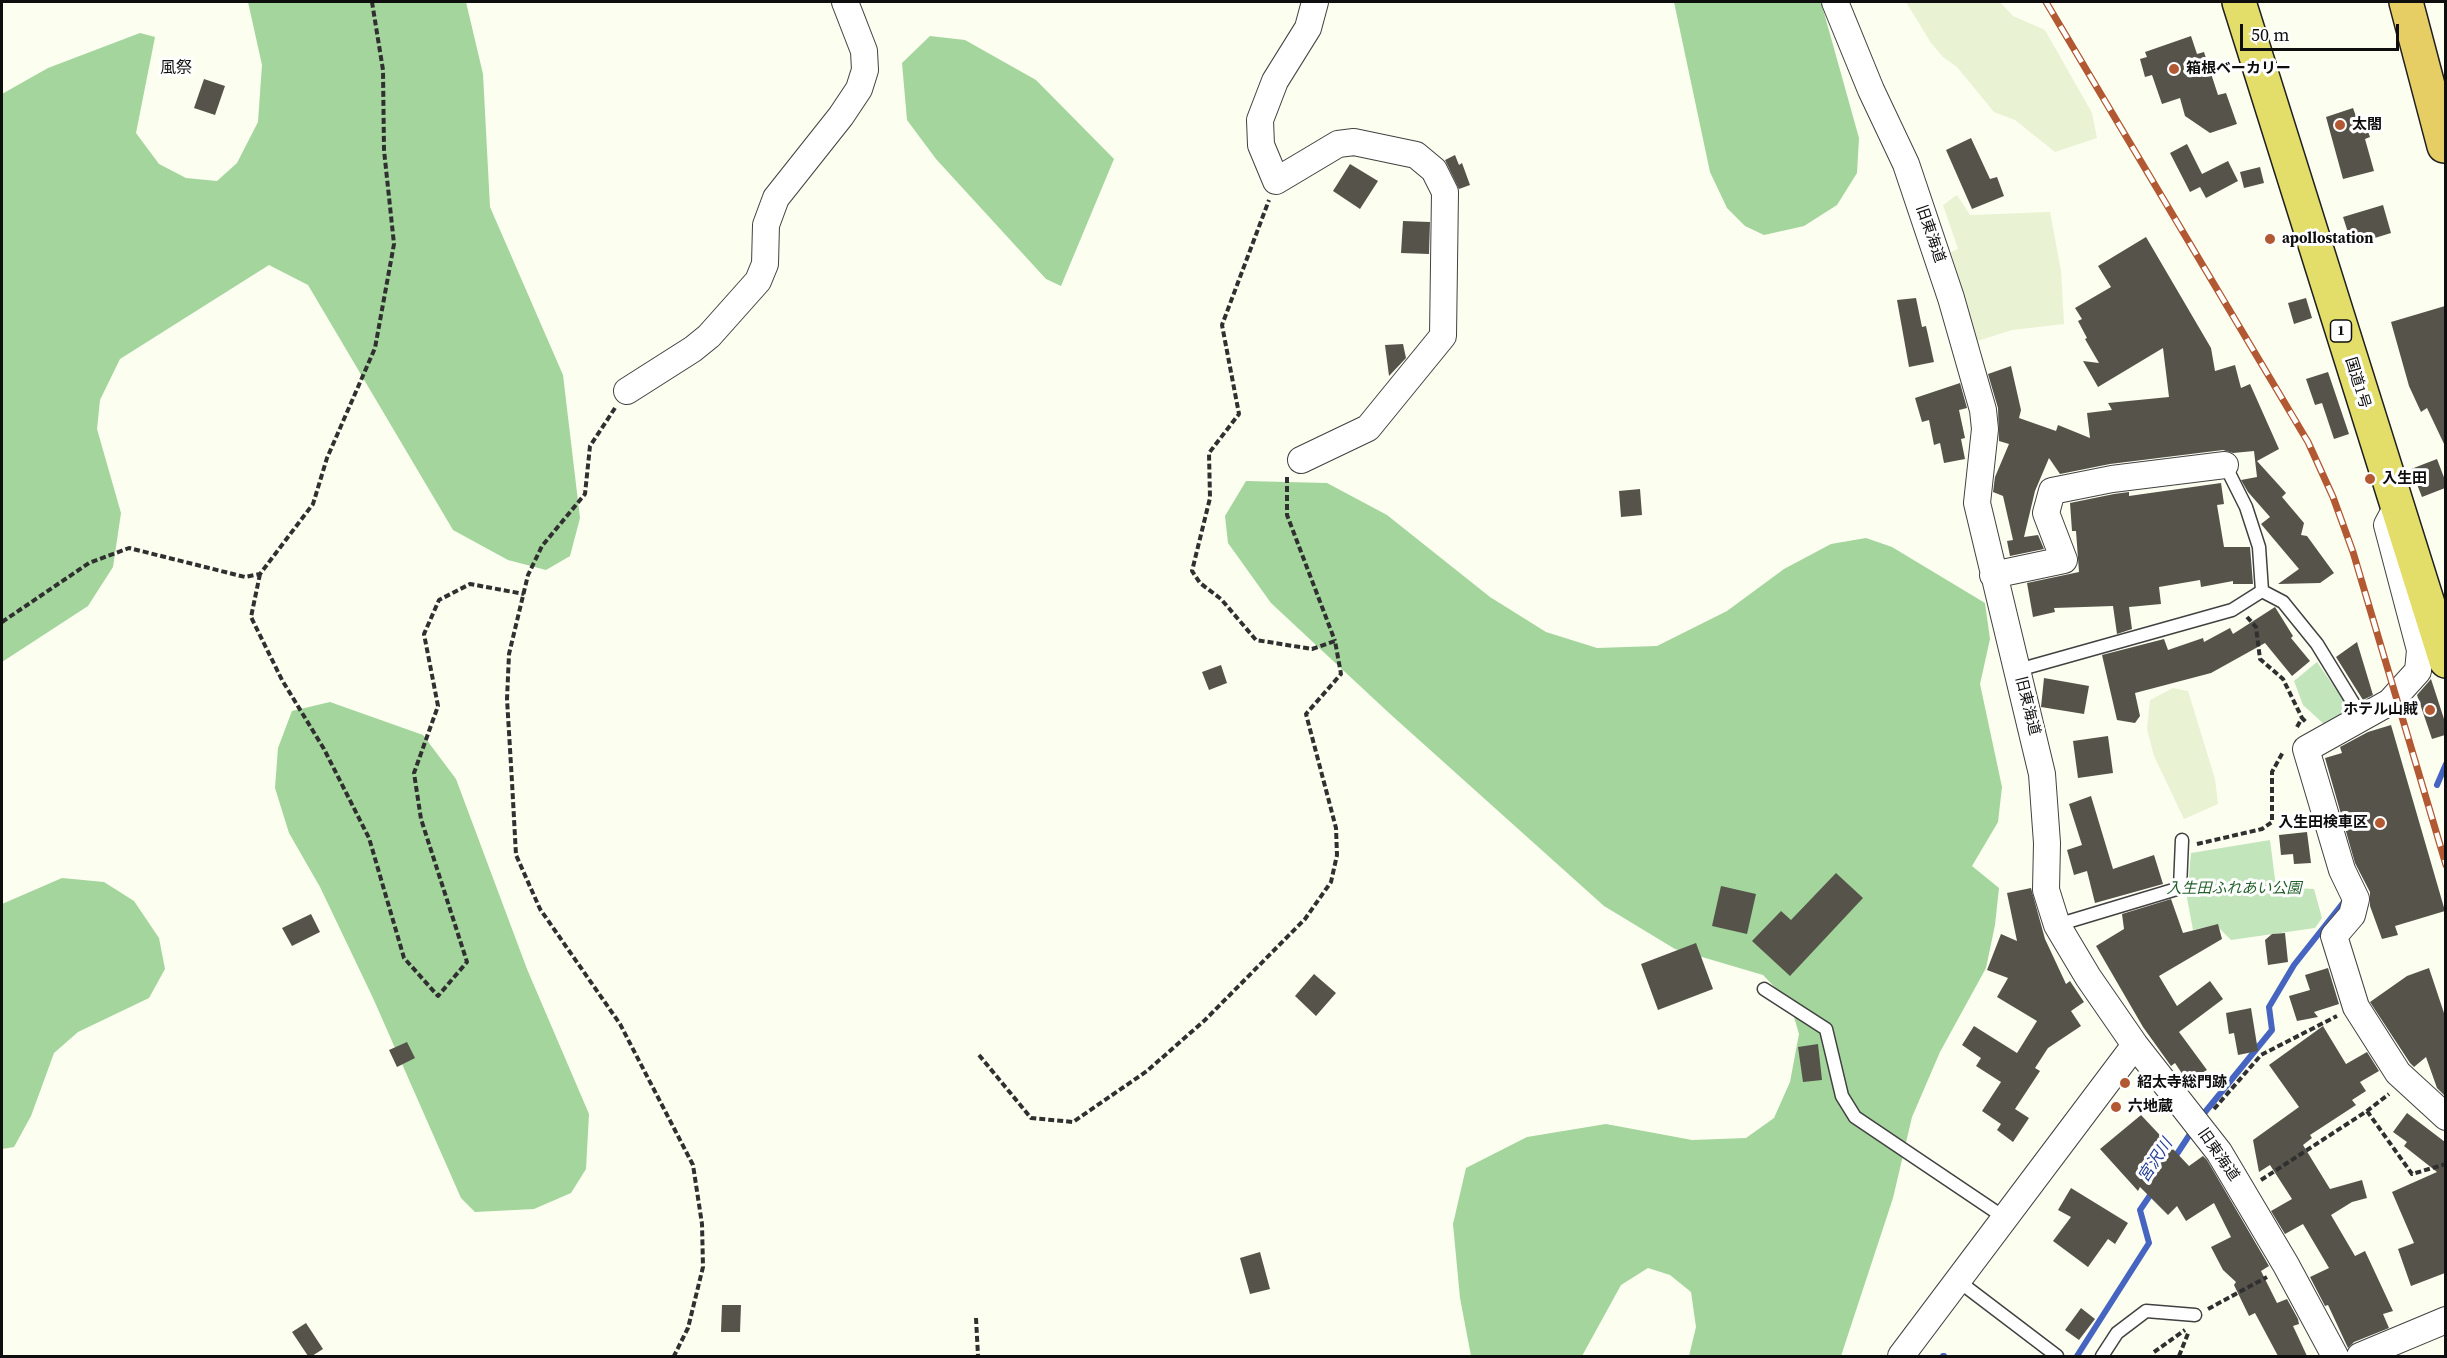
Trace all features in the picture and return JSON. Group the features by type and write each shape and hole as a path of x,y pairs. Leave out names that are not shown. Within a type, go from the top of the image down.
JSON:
{"highway":[{"name":"国道1号","path":"2239,2 2445,661"},
{"path":"2390,2 2445,150"},
{"path":"2406,2 2445,150"},
{"path":"2421,2 2445,86"}],"street":[{"path":"627,391 693,349 709,336 758,281 765,264 766,225 776,198 841,116 859,89 865,70 864,51 845,2"},
{"path":"1301,460 1368,428 1443,336 1445,192 1434,170 1416,155 1354,142 1338,144 1276,181 1262,145 1260,120 1275,81 1308,28 1314,2"},
{"name":"旧東海道","path":"1835,2 1871,90 1906,164 1951,298 1979,393 1985,429 1977,503 2042,774 2048,843 2046,890 2057,925 2088,976 2135,1045 2219,1152 2335,1356"},
{"path":"1993,575 2064,560 2046,513 2052,491 2112,479 2225,465"},
{"path":"2396,509 2387,525 2420,650 2418,671 2397,696 2363,719 2321,738 2306,749 2342,870 2356,899 2352,915 2334,936 2354,1003 2398,1073 2445,1118"},
{"path":"1901,1356 2135,1045"},
{"path":"2360,1356 2445,1320"}],"lane":[{"path":"2225,465 2246,507 2259,547 2262,591"},
{"path":"2018,670 2232,610 2262,591"},
{"path":"2262,591 2283,602 2317,644 2363,719"},
{"path":"2057,925 2180,888 2182,844"},
{"path":"1764,989 1826,1029 1842,1096 1855,1117 2005,1218"},
{"path":"1958,1280 2057,1356"},
{"path":"2102,1356 2117,1333 2146,1311 2195,1315"}],"path":[{"path":"372,2 383,70 384,150 394,244 375,348 327,459 313,504 260,574 251,617 282,680 324,749 369,838 404,958 438,996 467,962 421,819 414,772 438,706 424,634 439,600 470,584 524,594"},
{"path":"1276,181 1222,325 1239,414 1209,453 1210,498 1192,572 1200,583 1221,599 1256,640 1312,649 1335,641"},
{"path":"627,391 590,446 585,494 542,546 528,575 509,654 507,699 516,855 540,909 620,1024 647,1075 666,1119 693,1165 702,1224 703,1267 688,1328 675,1356"},
{"path":"980,1055 1032,1118 1073,1122 1147,1071 1205,1020 1305,919 1331,882 1337,855 1336,828 1306,714 1341,674 1335,641 1287,515 1286,479 1301,460"},
{"path":"2,622 89,563 129,548 246,577 260,574"},
{"path":"2239,606 2256,627 2260,659 2283,679 2302,718 2321,738"},
{"path":"2292,736 2302,718"},
{"path":"2182,844 2262,830 2272,822 2272,772 2287,745"},
{"path":"2197,1125 2261,1055 2327,1023 2354,1003"},
{"path":"2242,1192 2367,1111 2406,1080"},
{"path":"2367,1111 2412,1174 2445,1164"},
{"path":"2195,1315 2243,1291"},
{"path":"976,1318 978,1356"},
{"path":"2154,1352 2191,1326 2179,1356"}],"green space":[{"path":"248,2 466,2 483,74 490,207 563,375 580,518 570,556 546,570 508,560 453,530 308,285 269,265 120,359 100,400 97,429 121,513 113,567 88,606 2,662 2,94 48,68 140,33 155,37 136,133 159,164 186,178 217,181 237,163 258,122 262,65"},
{"path":"1674,2 1821,2 1859,138 1857,173 1837,205 1804,226 1764,235 1745,226 1727,208 1710,172"},
{"path":"1906,2 2000,2 2013,16 2045,30 2092,113 2097,138 2055,152 2015,120 1994,112 1957,67 1943,57 1931,43"},
{"path":"930,36 965,40 1036,80 1114,159 1061,286 1046,279 936,159 907,120 902,63"},
{"path":"1957,195 1970,215 2050,212 2061,271 2064,324 2012,330 1977,341 1951,252 1958,249 1943,205"},
{"path":"1246,481 1327,483 1387,515 1490,597 1546,632 1597,648 1657,646 1727,611 1784,569 1831,544 1866,538 1892,547 1985,603 1990,639 1980,684 2002,787 1998,822 1972,866 1999,888 1995,925 1986,968 1940,1052 1912,1117 1893,1198 1841,1356 1689,1356 1696,1327 1691,1292 1670,1275 1648,1268 1621,1285 1582,1356 1471,1356 1460,1298 1453,1224 1466,1168 1527,1137 1606,1124 1692,1140 1746,1138 1774,1118 1790,1082 1799,1034 1790,1003 1763,975 1675,949 1604,906 1389,713 1271,603 1228,543 1225,516"},
{"path":"2317,662 2350,710 2326,726 2303,705 2294,681"},
{"path":"2173,688 2188,691 2215,779 2218,804 2184,819 2154,756 2147,729 2150,700"},
{"path":"330,702 423,735 456,779 527,969 589,1114 586,1169 571,1193 534,1209 475,1212 461,1198 373,998 320,887 289,833 275,788 278,748 292,711"},
{"name":"入生田ふれあい公園","path":"2270,840 2276,887 2314,889 2322,918 2315,928 2231,940 2216,925 2193,930 2187,898 2191,853"},
{"path":"62,878 104,882 134,901 159,938 165,969 149,998 78,1032 54,1053 31,1116 14,1147 2,1149 2,904"}],"building":[{"name":"箱根ベーカリー","path":"2191,36 2197,54 2204,52 2218,95 2226,93 2237,124 2210,133 2185,116 2180,98 2162,104 2152,75 2145,77 2140,59 2147,57 2145,52"},
{"path":"204,79 225,86 215,115 194,108"},
{"path":"2353,108 2358,122 2364,120 2370,137 2365,139 2374,171 2343,179 2326,117"},
{"path":"1971,138 1990,179 1997,177 2004,196 1972,209 1946,150"},
{"path":"2187,144 2202,174 2228,161 2238,181 2206,198 2200,187 2190,192 2170,153"},
{"path":"1455,155 1459,165 1462,163 1470,185 1459,189 1445,160"},
{"path":"1350,164 1378,181 1360,209 1333,191"},
{"path":"2260,167 2264,183 2244,188 2240,172"},
{"path":"2383,205 2391,233 2352,245 2343,217"},
{"path":"1403,221 1430,222 1429,254 1401,253"},
{"path":"2146,237 2211,348 2215,371 2235,365 2241,388 2250,384 2279,449 2257,461 2286,493 2282,497 2304,523 2301,535 2307,536 2334,573 2320,583 2278,584 2299,569 2261,524 2270,517 2248,492 2241,480 2257,477 2254,451 2233,453 2223,450 2110,464 2060,474 2049,458 2035,491 2024,537 2038,535 2044,549 2010,556 2007,541 2013,540 2003,496 1993,492 1995,477 2009,444 1999,441 1998,408 1988,374 2011,366 2021,410 2019,418 2056,431 2058,425 2090,438 2087,413 2112,410 2108,403 2169,397 2163,348 2098,387 2083,361 2099,363 2085,339 2087,338 2078,321 2082,319 2075,308 2111,287 2098,266"},
{"path":"1916,298 1922,327 1926,326 1934,362 1909,367 1897,300"},
{"path":"2306,298 2312,318 2294,324 2288,303"},
{"path":"2445,306 2445,446 2427,408 2421,412 2409,386 2391,322"},
{"path":"1403,344 1406,358 1389,376 1385,345"},
{"path":"2328,372 2349,434 2334,439 2322,403 2315,405 2306,379"},
{"path":"1960,383 1967,408 1959,410 1965,438 1961,439 1965,459 1944,463 1940,443 1934,445 1929,420 1922,422 1915,398"},
{"path":"2437,459 2445,480 2445,488 2422,497 2411,469"},
{"path":"2221,483 2224,504 2217,505 2224,547 2250,547 2253,584 2233,584 2233,581 2201,587 2200,580 2159,587 2161,604 2129,607 2132,629 2117,634 2113,606 2054,608 2055,612 2033,617 2027,583 2079,572 2076,531 2072,531 2070,503 2129,492 2129,496"},
{"path":"1640,489 1642,515 1621,517 1619,491"},
{"path":"2275,607 2293,636 2291,638 2310,661 2292,676 2265,643 2211,673 2135,693 2140,716 2135,723 2117,720 2102,655 2164,639 2168,650 2203,638 2204,642 2230,628 2233,634"},
{"path":"2357,642 2373,695 2363,700 2336,657"},
{"path":"1221,665 1227,683 1209,690 1202,672"},
{"path":"2044,678 2089,686 2084,714 2041,707"},
{"path":"2431,679 2445,722 2445,735 2432,739 2417,695"},
{"name":"入生田検車区","path":"2391,725 2445,911 2395,926 2398,935 2382,939 2370,906 2370,892 2355,863 2325,758 2342,753 2340,747 2368,732"},
{"path":"2108,736 2113,773 2078,778 2073,741"},
{"path":"2091,796 2113,869 2154,855 2163,884 2095,903 2087,871 2074,875 2067,850 2082,845 2069,804"},
{"path":"2307,832 2311,863 2294,864 2293,854 2281,855 2279,835"},
{"path":"1836,873 1863,898 1790,976 1752,941 1781,911 1791,920"},
{"path":"1721,886 1756,894 1747,934 1712,926"},
{"path":"2031,888 2045,939 2066,984 2070,981 2084,1002 2071,1011 2081,1026 2048,1048 2035,1068 2040,1071 2015,1109 2029,1118 2013,1142 1997,1130 2001,1124 1982,1111 2001,1082 1976,1066 1981,1058 1962,1045 1974,1026 2017,1053 2037,1021 1997,997 2008,978 1987,970 2001,934 2017,941 2007,893"},
{"path":"2171,899 2183,933 2218,924 2222,939 2159,976 2177,1006 2210,981 2223,999 2179,1032 2207,1070 2187,1081 2175,1063 2171,1066 2143,1027 2096,946 2124,929 2122,914"},
{"path":"311,914 320,932 292,946 282,928"},
{"path":"2285,933 2288,962 2268,965 2265,940 2272,934"},
{"path":"1696,943 1713,989 1658,1010 1641,964"},
{"path":"2328,968 2339,1004 2314,1012 2318,1017 2297,1021 2289,996 2310,990 2305,975"},
{"path":"2429,968 2445,1016 2445,1096 2437,1088 2426,1057 2414,1067 2370,1002 2407,976"},
{"path":"1314,974 1336,993 1316,1016 1295,996"},
{"path":"2251,1008 2258,1051 2238,1055 2234,1033 2229,1034 2226,1013"},
{"path":"2323,1026 2346,1064 2367,1052 2379,1071 2360,1082 2366,1091 2352,1100 2356,1105 2310,1135 2312,1138 2303,1145 2330,1189 2362,1180 2367,1198 2352,1202 2331,1215 2355,1256 2365,1251 2393,1311 2383,1314 2389,1328 2354,1342 2348,1348 2328,1305 2325,1306 2310,1277 2329,1268 2303,1224 2285,1234 2271,1211 2292,1199 2270,1165 2259,1172 2253,1140 2299,1107 2269,1065"},
{"path":"407,1042 415,1058 397,1067 389,1050"},
{"path":"1818,1044 1822,1080 1803,1082 1798,1047"},
{"path":"2407,1113 2445,1142 2445,1273 2411,1286 2398,1249 2414,1243 2392,1192 2437,1172 2404,1146 2407,1142 2393,1132"},
{"path":"2141,1115 2189,1166 2203,1156 2207,1160 2269,1266 2261,1271 2277,1303 2287,1299 2298,1319 2299,1324 2293,1326 2307,1356 2278,1356 2255,1313 2249,1316 2234,1285 2236,1282 2223,1270 2211,1247 2231,1237 2214,1203 2186,1221 2177,1206 2168,1215 2140,1187 2138,1191 2100,1149"},
{"path":"2071,1188 2128,1223 2115,1244 2108,1239 2088,1267 2053,1241 2071,1217 2058,1210"},
{"path":"1260,1252 1270,1289 1250,1294 1240,1258"},
{"path":"722,1305 741,1305 740,1332 721,1332"},
{"path":"2081,1308 2095,1319 2079,1340 2065,1330"},
{"path":"306,1323 323,1349 312,1356 308,1356 292,1332"}],"waterway":[{"name":"宮沢川","path":"2437,785 2446,764"},
{"name":"宮沢川","path":"2201,1117 2272,1030 2269,1007 2294,965 2343,903"},
{"name":"宮沢川","path":"2173,1160 2194,1128"},
{"name":"宮沢川","path":"2077,1356 2149,1243 2140,1210 2153,1191"}],"railway":[{"path":"2046,2 2308,442 2333,497 2353,552 2446,865"}],"place":[{"name":"箱根ベーカリー","path":"2174,69"},
{"name":"太閤","path":"2340,125"},
{"name":"apollostation","path":"2270,239"},
{"name":"入生田","path":"2370,479"},
{"name":"ホテル山賊","path":"2430,710"},
{"name":"入生田検車区","path":"2380,823"},
{"name":"紹太寺総門跡","path":"2125,1083"},
{"name":"六地蔵","path":"2116,1107"}],"district":[{"name":"風祭","path":"176,69"}]}
